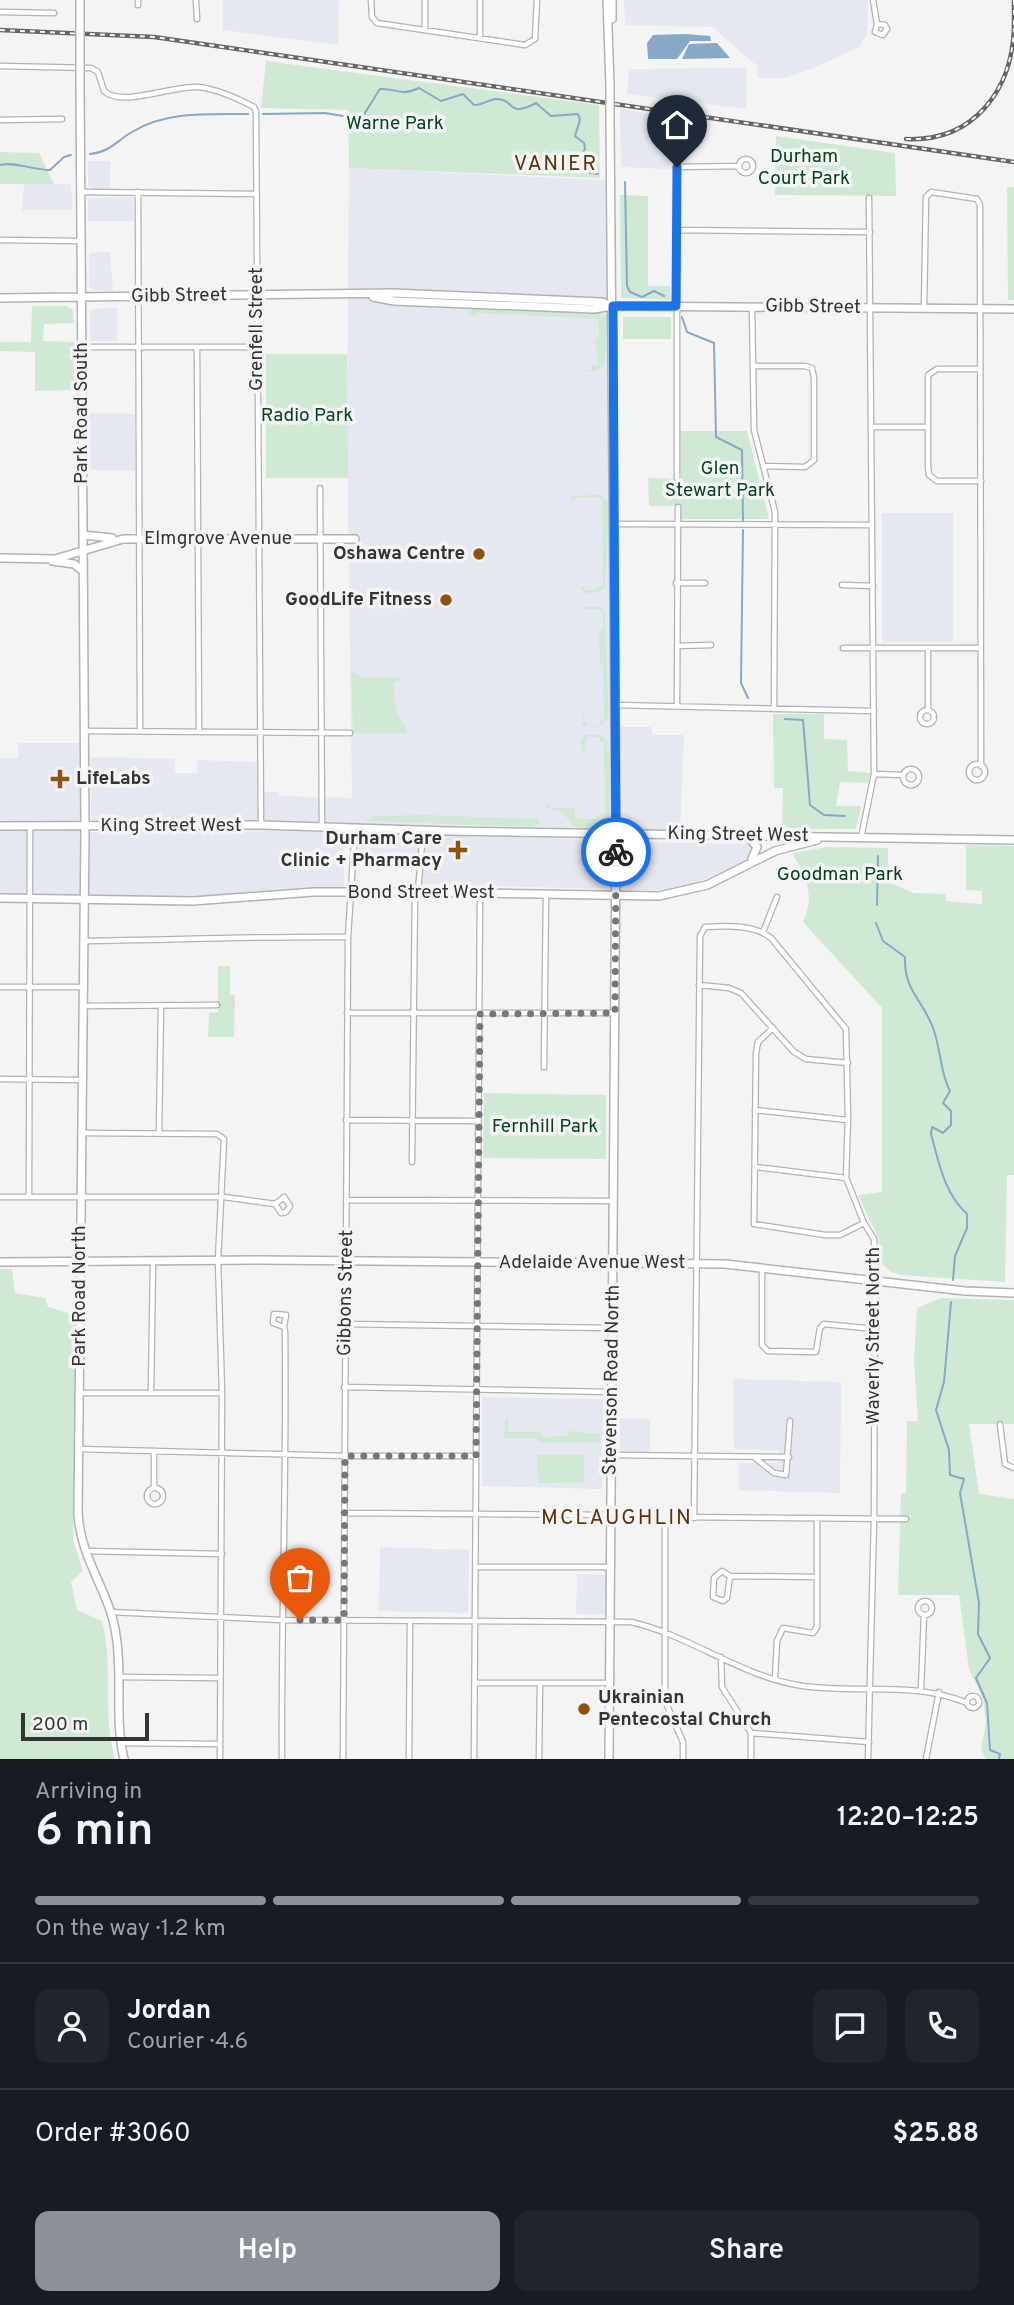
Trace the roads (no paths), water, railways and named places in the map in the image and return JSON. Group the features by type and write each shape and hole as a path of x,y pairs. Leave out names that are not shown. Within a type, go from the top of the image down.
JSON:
{"main road":[{"name":"Park Road South","path":"79,0 85,826"},
{"name":"Stevenson Road North","path":"609,1759 616,833 610,0"},
{"name":"Gibb Street","path":"0,298 81,299 138,294 358,295 394,301 603,310 613,306 1014,309"},
{"path":"83,535 123,539"},
{"name":"Elmgrove Avenue","path":"48,560 123,539 355,538"},
{"path":"0,558 74,564 83,571"},
{"name":"King Street West","path":"0,827 261,825 422,831 1014,840"},
{"name":"Park Road North","path":"85,826 80,1133 79,1527 83,1551 110,1612 117,1642 120,1743 124,1759"},
{"path":"746,835 755,841 757,847 756,855 748,865"},
{"name":"Bond Street West","path":"0,898 210,900 349,892 615,896 682,892 708,885 775,851 832,837"},
{"name":"Adelaide Avenue West","path":"0,1262 698,1264 762,1267 982,1292 1014,1293"}],"street":[{"path":"196,0 197,19"},
{"path":"372,0 375,22 525,45 533,43 536,33 537,0"},
{"path":"425,0 425,30"},
{"path":"480,0 480,38"},
{"path":"873,0 877,24"},
{"path":"0,12 54,13"},
{"name":"Grenfell Street","path":"0,66 87,67 98,72 102,88 111,96 139,96 170,88 198,87 227,94 254,107 257,194 261,825"},
{"path":"0,120 62,120"},
{"path":"677,478 677,167 739,166"},
{"path":"81,192 257,194"},
{"path":"138,192 140,731"},
{"path":"924,308 925,200 931,192 973,197 979,201 981,766"},
{"path":"861,838 874,774 869,198"},
{"path":"677,230 870,232"},
{"path":"0,240 80,242"},
{"path":"752,306 754,430 775,524 774,707"},
{"path":"81,346 257,347"},
{"path":"197,347 199,732"},
{"path":"753,366 805,366 812,369 814,378 814,460 805,467 763,466"},
{"path":"979,369 932,371 928,375 928,467 932,479 981,481"},
{"path":"873,427 928,427"},
{"path":"320,488 322,828"},
{"path":"677,705 678,507"},
{"path":"613,524 872,525"},
{"path":"676,583 705,583"},
{"path":"842,585 873,586"},
{"path":"677,646 712,645"},
{"path":"843,648 981,648"},
{"path":"928,649 928,710"},
{"path":"614,705 874,711"},
{"path":"84,731 349,733"},
{"path":"874,774 903,775"},
{"path":"29,1197 27,1079 30,827"},
{"name":"Gibbons Street","path":"343,1759 347,1013 349,892 355,828"},
{"path":"412,1162 417,892 422,831"},
{"path":"474,1759 480,893"},
{"path":"544,1067 546,894"},
{"path":"694,1518 701,931 705,927 717,926 763,932 777,897"},
{"name":"Waverly Street North","path":"763,932 846,1029 846,1178 864,1223 874,1239 874,1519 868,1759"},
{"path":"83,941 193,940 233,936 348,937"},
{"path":"699,985 729,988 741,993 794,1052 806,1059 848,1063"},
{"path":"0,987 82,988"},
{"path":"82,1006 217,1005"},
{"path":"159,1132 161,1006"},
{"path":"347,1013 615,1013"},
{"path":"773,1028 758,1042 754,1224 841,1235 864,1223"},
{"path":"0,1079 81,1080"},
{"path":"755,1110 847,1120"},
{"path":"346,1120 478,1121"},
{"path":"80,1133 221,1134 225,1139 224,1197 218,1261 222,1393 220,1759"},
{"path":"755,1167 846,1178"},
{"path":"0,1197 224,1197 275,1204"},
{"path":"347,1200 613,1201"},
{"path":"151,1392 153,1263"},
{"path":"762,1267 762,1345 768,1351 816,1352 820,1328 824,1324 875,1329"},
{"path":"345,1324 611,1328"},
{"path":"282,1759 281,1619 286,1454 284,1327"},
{"path":"344,1387 611,1392"},
{"path":"79,1393 222,1393"},
{"path":"753,1456 780,1476 789,1471 789,1421"},
{"path":"1000,1424 1005,1464 1014,1468"},
{"path":"79,1449 345,1456 476,1456"},
{"path":"154,1451 154,1488"},
{"path":"611,1455 789,1457"},
{"path":"345,1513 610,1515"},
{"path":"683,1759 683,1742 665,1702 665,1525 674,1517 906,1519"},
{"path":"775,1679 777,1641 783,1628 813,1633 817,1627 817,1520"},
{"path":"83,1551 222,1555"},
{"path":"476,1567 610,1567"},
{"path":"730,1576 727,1598 717,1600 713,1597 714,1578 722,1571 730,1576 817,1577"},
{"path":"110,1612 281,1619 631,1622 666,1632 775,1679 799,1685 921,1690 939,1692 967,1703"},
{"path":"921,1690 924,1615"},
{"path":"409,1759 410,1621"},
{"path":"721,1657 722,1686 751,1733 751,1759"},
{"path":"117,1677 219,1678"},
{"path":"475,1683 609,1683"},
{"path":"539,1759 540,1684"},
{"path":"926,1759 939,1692"},
{"path":"751,1733 869,1742"},
{"path":"120,1743 219,1744"}],"water":[{"path":"653,35 710,36 711,41 690,41 677,59 648,59 647,43"},
{"path":"717,43 730,58 682,59 689,44"}],"waterway":[{"path":"263,114 325,113 361,119 380,89 402,92 419,88 441,101 463,94 474,105 495,99 506,101 515,109 536,103 551,116 578,114 580,120 575,136 584,143 585,149 577,164 581,171 598,174"},
{"path":"90,154 108,149 132,132 159,120 188,115 248,114"},
{"path":"0,165 50,170 64,157 71,155"},
{"path":"625,182 627,286 630,292 642,297 654,291 664,296"},
{"path":"682,317 687,332 714,343 716,437 742,450 743,521"},
{"path":"743,530 741,683 748,698"},
{"path":"785,719 803,720 810,805 824,815 845,816"},
{"path":"877,905 878,856"},
{"path":"876,923 883,941 905,957 907,979 933,1028 944,1077 950,1091 943,1103 951,1111 951,1125 943,1133 932,1127 931,1134 948,1187 967,1214 967,1228 955,1256 953,1280"},
{"path":"951,1302 944,1382 936,1410 949,1450 950,1475 964,1479 960,1493 979,1603 978,1634 990,1658 976,1678 987,1703 990,1750 1000,1754 999,1759"}],"railway":[{"path":"1014,0 1014,32"},
{"path":"906,139 930,138 951,132 970,122 985,108 1006,72 1012,51 1014,28"},
{"path":"0,30 154,37 1014,162"}],"place":[{"name":"Oshawa Centre","path":"479,554"},
{"name":"GoodLife Fitness","path":"446,600"},
{"name":"LifeLabs","path":"60,779"},
{"name":"Durham Care Clinic + Pharmacy","path":"458,850"},
{"name":"Ukrainian Pentecostal Church","path":"584,1709"}],"district":[{"name":"VANIER","path":"556,164"},
{"name":"MCLAUGHLIN","path":"617,1518"}],"park label":[{"name":"Warne Park","path":"395,124"},
{"name":"Durham Court Park","path":"804,168"},
{"name":"Radio Park","path":"307,416"},
{"name":"Glen Stewart Park","path":"720,480"},
{"name":"Goodman Park","path":"840,875"},
{"name":"Fernhill Park","path":"545,1127"}]}
